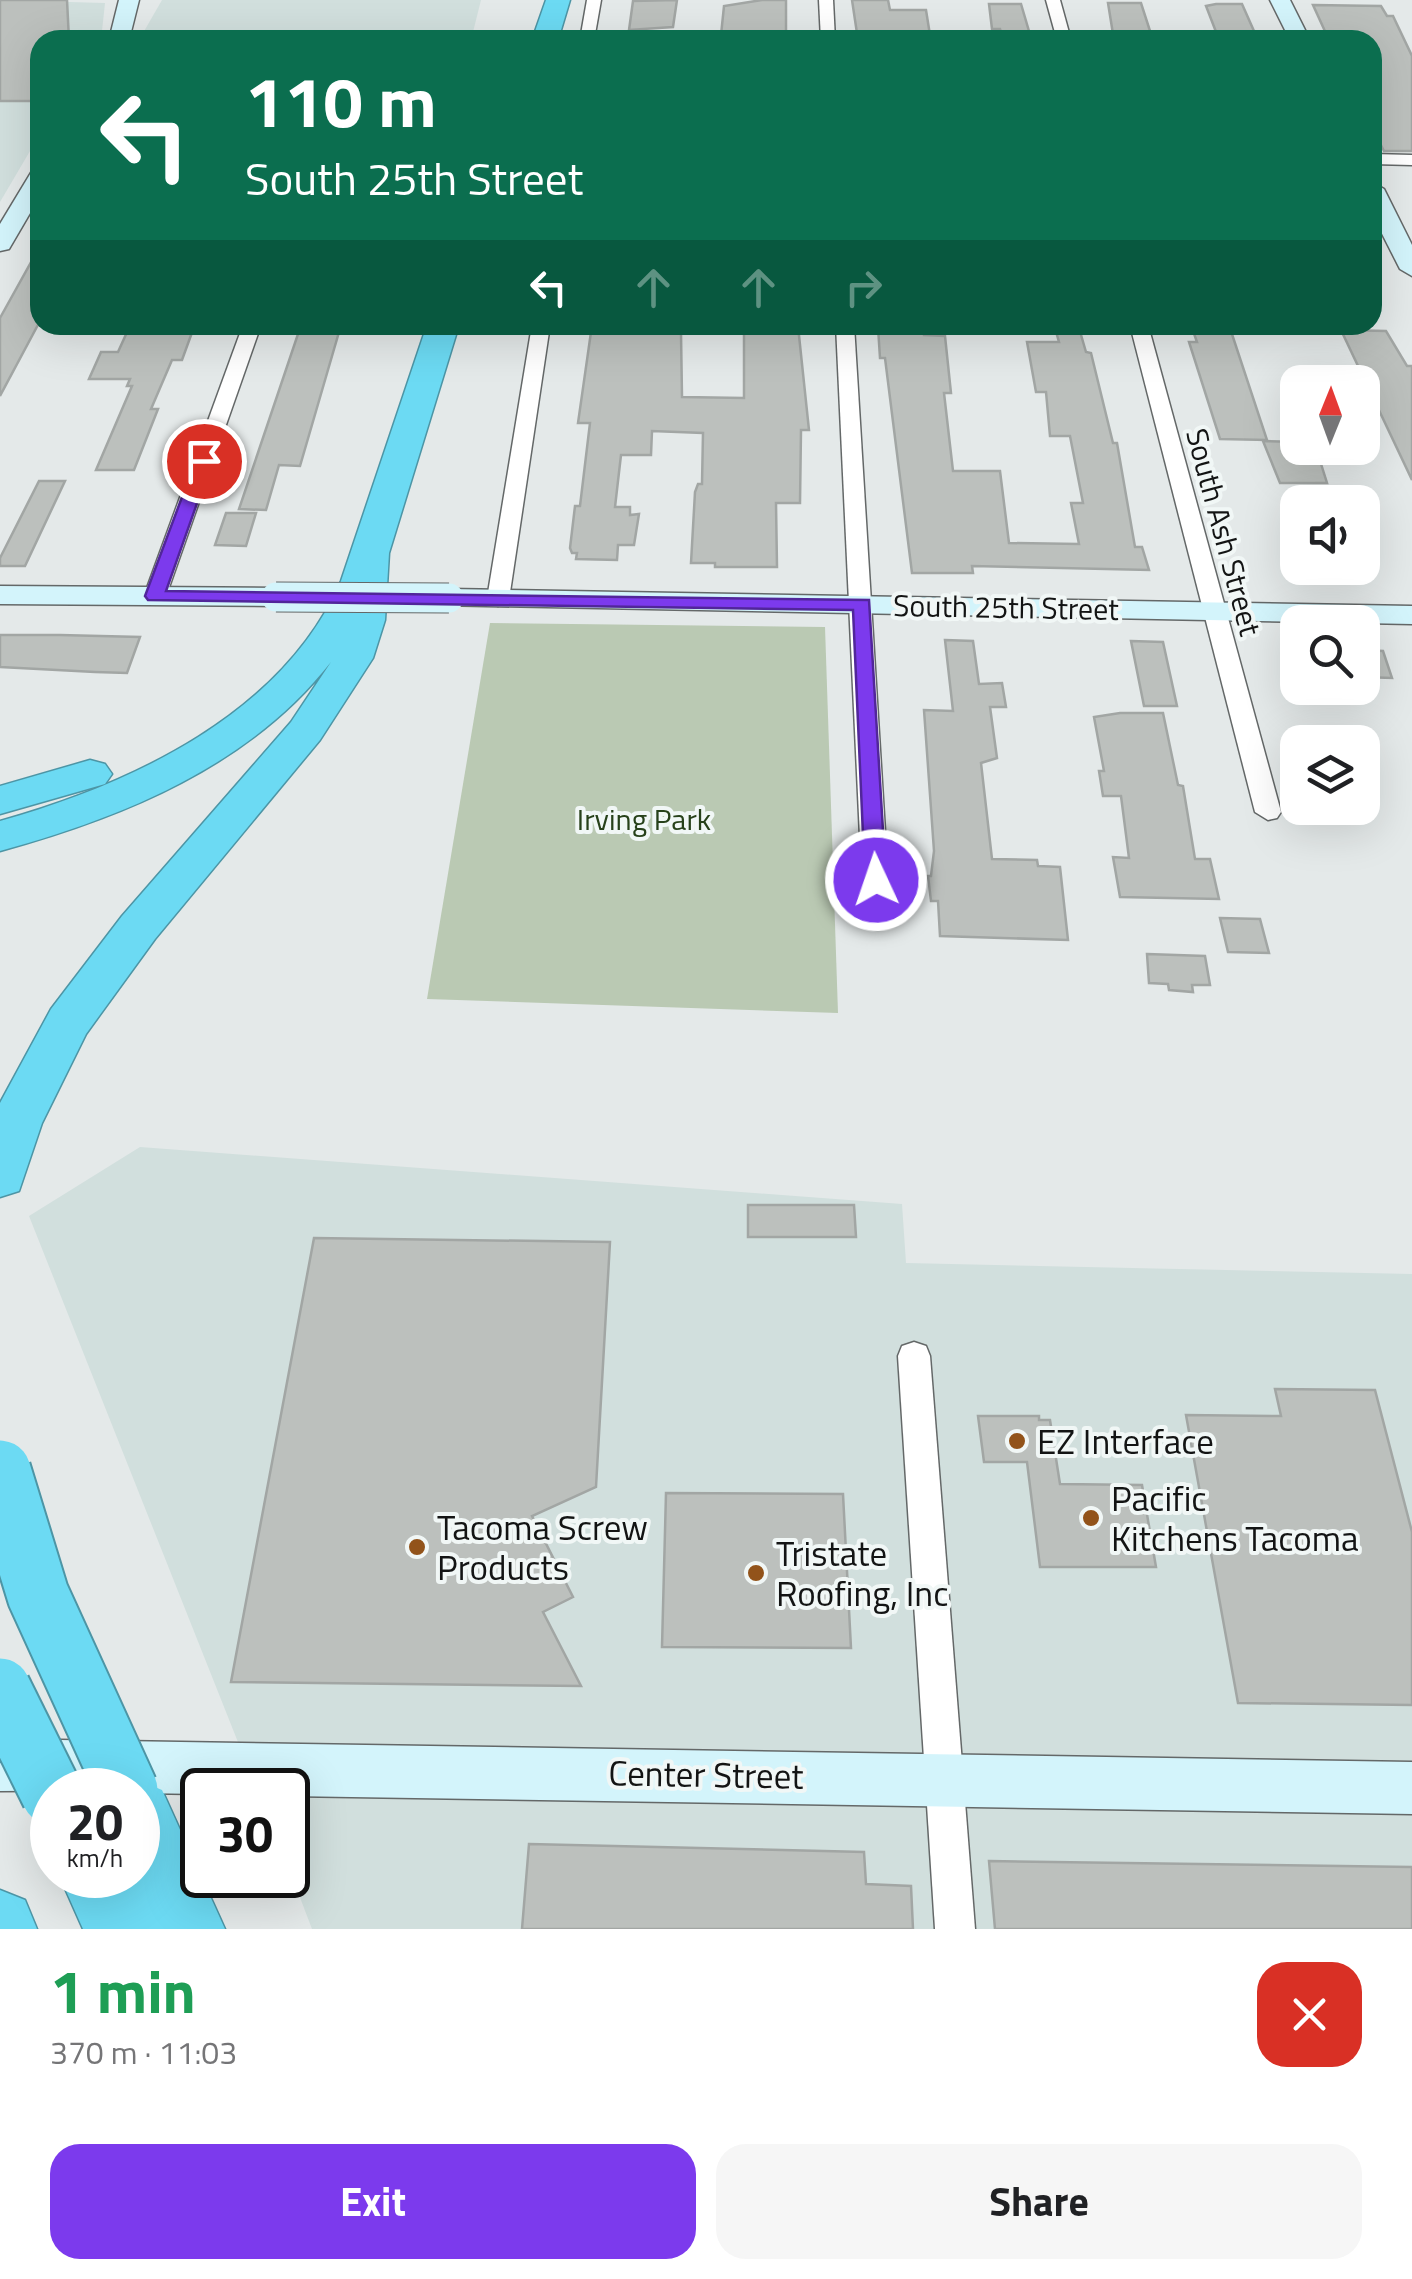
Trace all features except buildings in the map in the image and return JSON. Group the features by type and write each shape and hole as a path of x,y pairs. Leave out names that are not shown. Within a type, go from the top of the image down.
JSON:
{"highway":[{"path":"524,30 533,0"},
{"path":"548,30 558,0"},
{"path":"0,836 116,796 159,775 239,728 281,694 314,660 347,610 370,553 440,335"},
{"path":"0,1176 37,1080 70,1020 127,939 292,748 341,679 354,656 367,616 370,553"},
{"path":"0,800 112,767 212,725 246,708 314,660"},
{"path":"0,852 110,812 159,775"},
{"path":"0,1471 38,1595 117,1768"},
{"path":"0,1689 39,1768"},
{"path":"160,1863 190,1929"},
{"path":"104,1898 120,1929"}],"street":[{"path":"122,30 129,0"},
{"path":"590,30 594,0"},
{"path":"826,0 828,30"},
{"path":"1053,0 1061,30"},
{"path":"1280,0 1295,30"},
{"path":"1382,159 1412,160"},
{"path":"0,244 30,193"},
{"path":"1382,208 1412,270"},
{"path":"155,596 248,335"},
{"path":"498,599 540,335"},
{"path":"846,335 876,880"},
{"name":"South Ash Street","path":"1142,335 1268,812"},
{"name":"South 25th Street","path":"0,595 449,598 1412,615"},
{"path":"914,1356 955,1929"},
{"name":"Center Street","path":"0,1765 1412,1788"}],"shaded area":[{"path":"0,0 105,3 102,30 30,30 30,151 0,202"},
{"path":"162,0 481,0 474,30 145,30"},
{"path":"140,1147 902,1204 906,1263 1412,1274 1412,1929 312,1929 300,1898 310,1898 310,1768 248,1768 29,1216"}],"green space":[{"name":"Irving Park","path":"490,623 825,627 838,1013 427,999"}],"place":[{"name":"EZ Interface","path":"1017,1441"},
{"name":"Pacific Kitchens Tacoma","path":"1091,1518"},
{"name":"Tacoma Screw Products","path":"417,1547"},
{"name":"Tristate Roofing, Inc","path":"756,1573"}],"route":[{"path":"204,461 155,596 862,604 876,880"}]}
